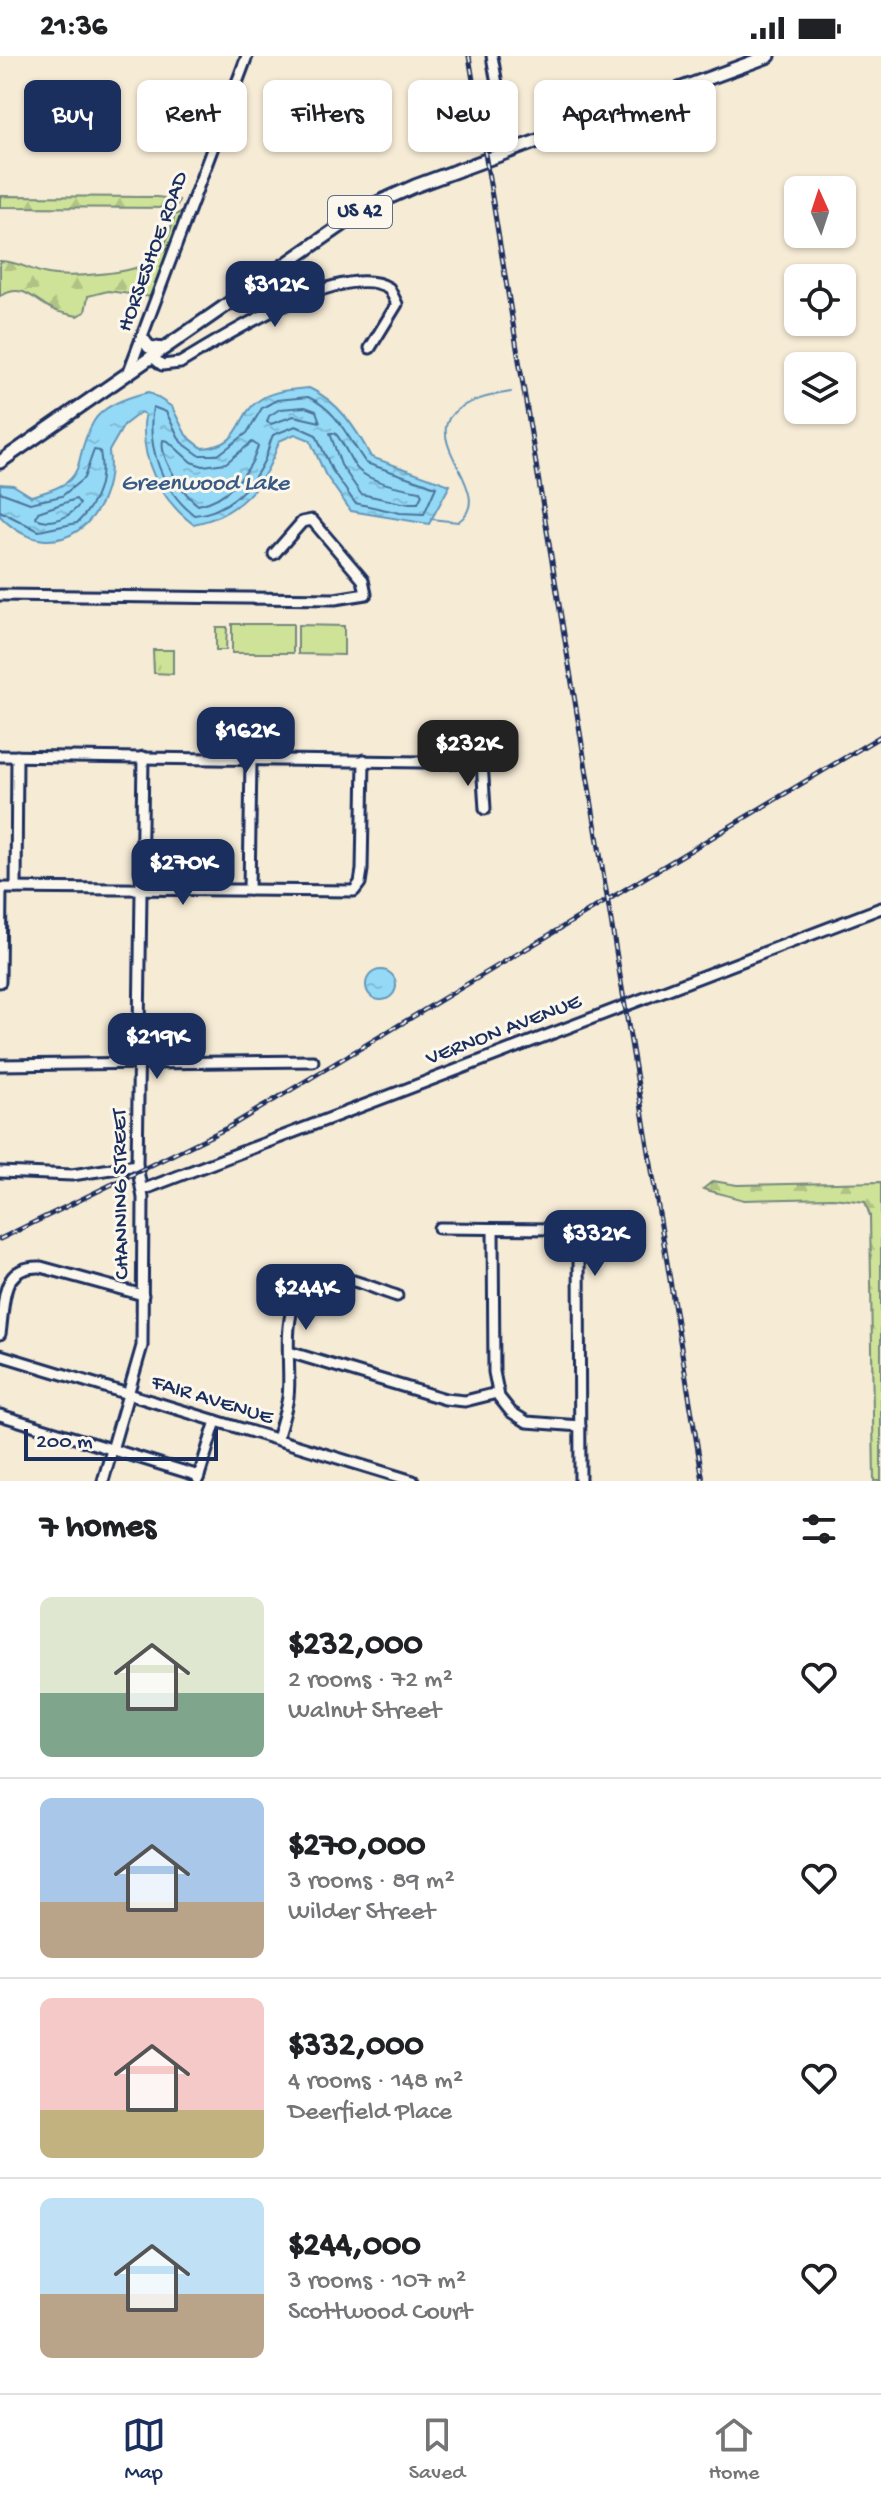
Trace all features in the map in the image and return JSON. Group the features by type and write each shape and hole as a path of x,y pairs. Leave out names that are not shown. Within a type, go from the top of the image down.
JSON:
{"main road":[{"name":"US 42","path":"518,148 769,56"},
{"name":"US 42","path":"0,462 368,207 506,152"},
{"path":"142,338 149,347 162,349"}],"street":[{"name":"HORSESHOE ROAD","path":"129,371 247,56"},
{"path":"492,56 496,80"},
{"path":"151,356 162,365 180,363 307,293 373,282 389,288 397,304 370,348"},
{"path":"0,595 344,599 366,594 363,580 312,520 302,522 274,554"},
{"path":"0,756 487,762 485,809"},
{"path":"16,888 17,756"},
{"name":"CHANNING STREET","path":"103,1481 142,1346 142,1190 137,1165 143,757"},
{"path":"249,890 251,759"},
{"path":"0,982 1,888 351,891 357,888 362,870 364,760"},
{"name":"VERNON AVENUE","path":"142,1190 583,1019 881,908"},
{"path":"0,1065 313,1061"},
{"path":"0,1172 72,1175 137,1165"},
{"path":"439,1228 562,1230 577,1244 580,1481"},
{"path":"493,1229 494,1372 497,1393 507,1408 527,1422 580,1426"},
{"path":"0,1328 4,1283 20,1270 33,1266 143,1295"},
{"path":"277,1439 289,1396 291,1311 299,1295 312,1284 340,1279 397,1296"},
{"path":"289,1352 445,1399 465,1401 497,1393"},
{"name":"FAIR AVENUE","path":"0,1355 413,1481"},
{"path":"0,1415 199,1478 216,1421"}],"green space":[{"path":"0,196 157,197 179,200 176,208 0,207"},
{"path":"183,211 152,297 108,291 88,296 85,312 77,316 55,310 22,292 8,292 0,296 0,261 48,274 71,275 118,272 145,265 161,251 175,215"},
{"path":"232,624 293,624 293,653 232,653"},
{"path":"298,625 344,626 344,655 298,654"},
{"path":"216,627 227,627 226,650 216,650"},
{"path":"153,650 173,650 173,674 154,673"},
{"path":"713,1181 737,1185 881,1182 881,1481 874,1481 870,1216 865,1202 833,1198 744,1200 703,1189"}],"water":[{"name":"Greenwood Lake","path":"309,388 329,400 345,416 371,457 450,485 429,524 351,511 325,474 310,440 295,434 279,441 258,484 237,506 224,514 193,524 170,502 154,476 145,447 145,415 141,412 124,425 109,451 109,476 103,498 93,516 78,530 61,538 41,539 21,532 0,516 0,484 13,485 31,496 65,484 77,469 86,436 94,421 104,410 119,402 149,392 172,407 186,435 202,448 225,442 251,408 264,397"},
{"path":"381,970 392,974 396,985 392,996 381,1000 370,996 366,985 370,974"}],"waterway":[{"path":"431,519 458,522 469,507 468,490 446,433 450,416 470,402 511,392"}],"railway":[{"path":"469,56 703,1481"},
{"path":"0,1239 229,1127 881,736"}]}
